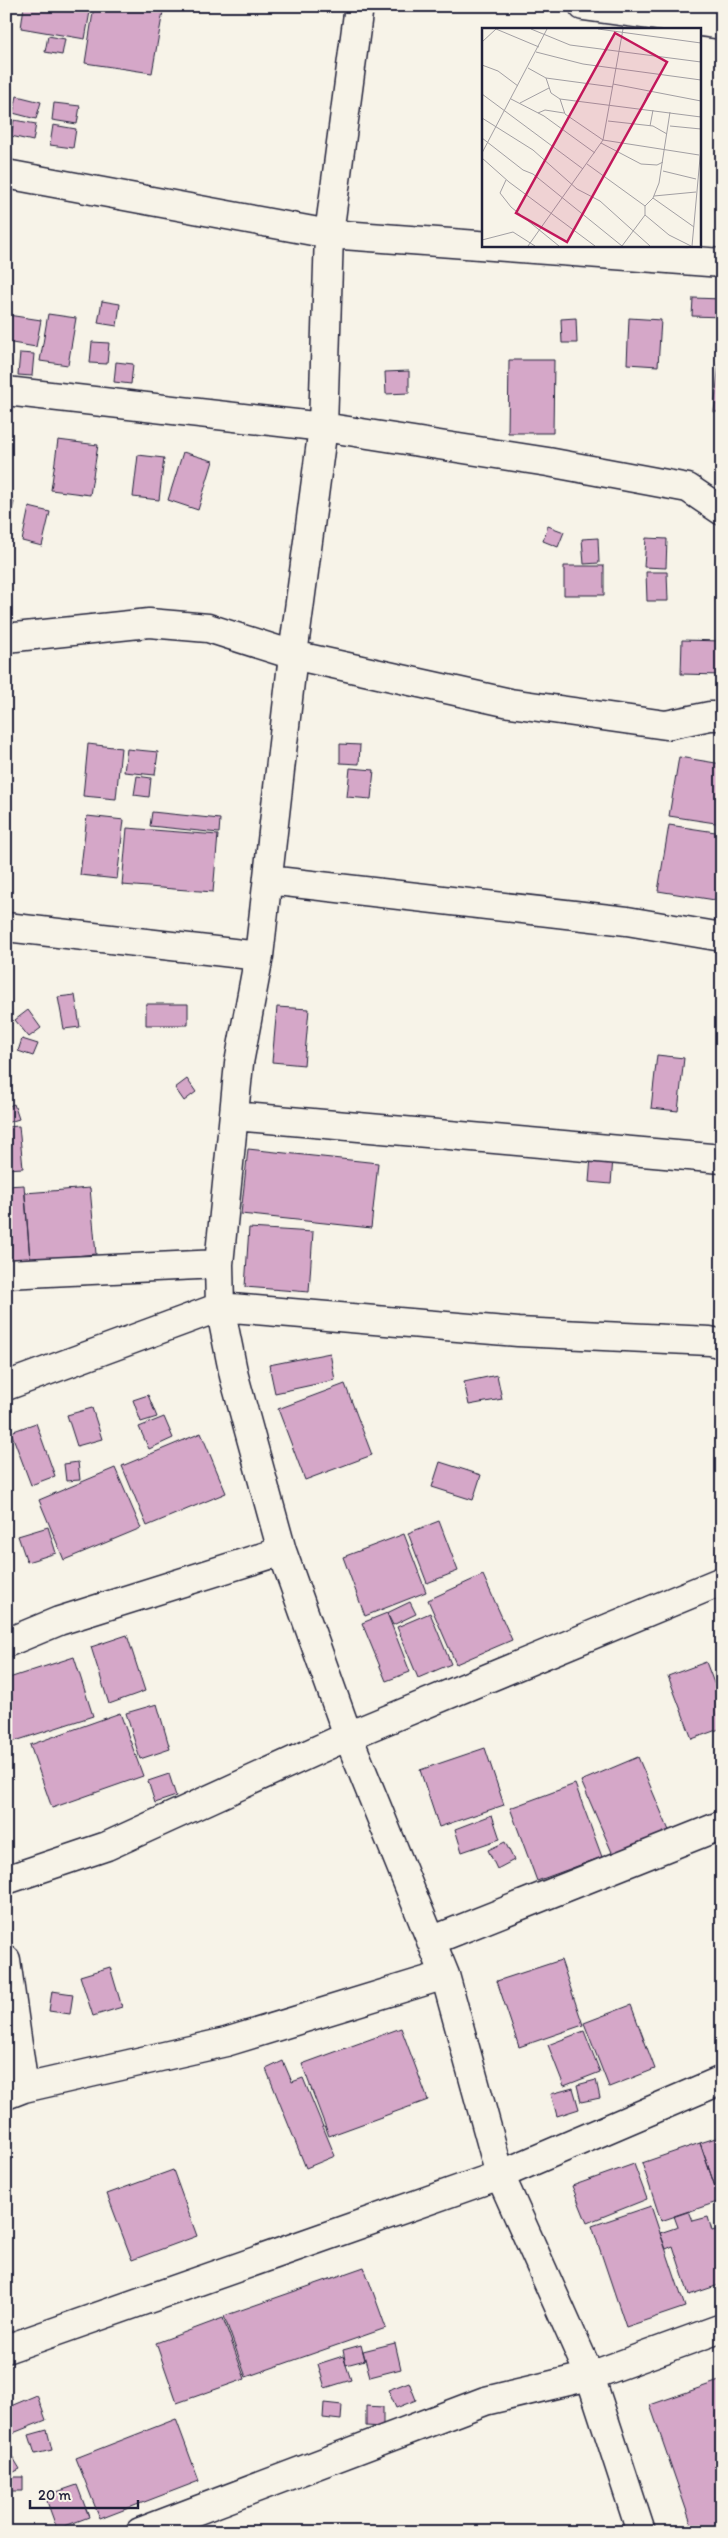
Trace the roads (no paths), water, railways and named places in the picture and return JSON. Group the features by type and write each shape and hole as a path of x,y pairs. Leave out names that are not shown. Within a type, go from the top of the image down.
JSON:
{"street":[{"path":"358,6 329,234 322,427 293,655 259,956 239,1063 219,1264 220,1307 234,1376 282,1551 348,1736 445,1975 500,2175 590,2376 641,2532"},
{"path":"583,6 722,25"},
{"path":"6,174 329,234 482,245"},
{"path":"492,246 722,263"},
{"path":"6,392 322,427 548,462 688,488 722,511"},
{"path":"6,638 149,624 208,628 293,655 510,704 666,725 710,716 722,716"},
{"path":"268,880 628,921 722,937"},
{"path":"6,927 259,956"},
{"path":"234,1116 722,1159"},
{"path":"6,1274 219,1264"},
{"path":"6,1386 220,1307 518,1332 722,1344"},
{"path":"6,1643 59,1621 282,1551"},
{"path":"6,1880 107,1846 348,1736 722,1581"},
{"path":"431,1941 722,1825"},
{"path":"6,1960 15,2092 226,2042 445,1975"},
{"path":"6,2349 500,2175 722,2080"},
{"path":"140,2532 485,2401 590,2376 722,2328"}]}
